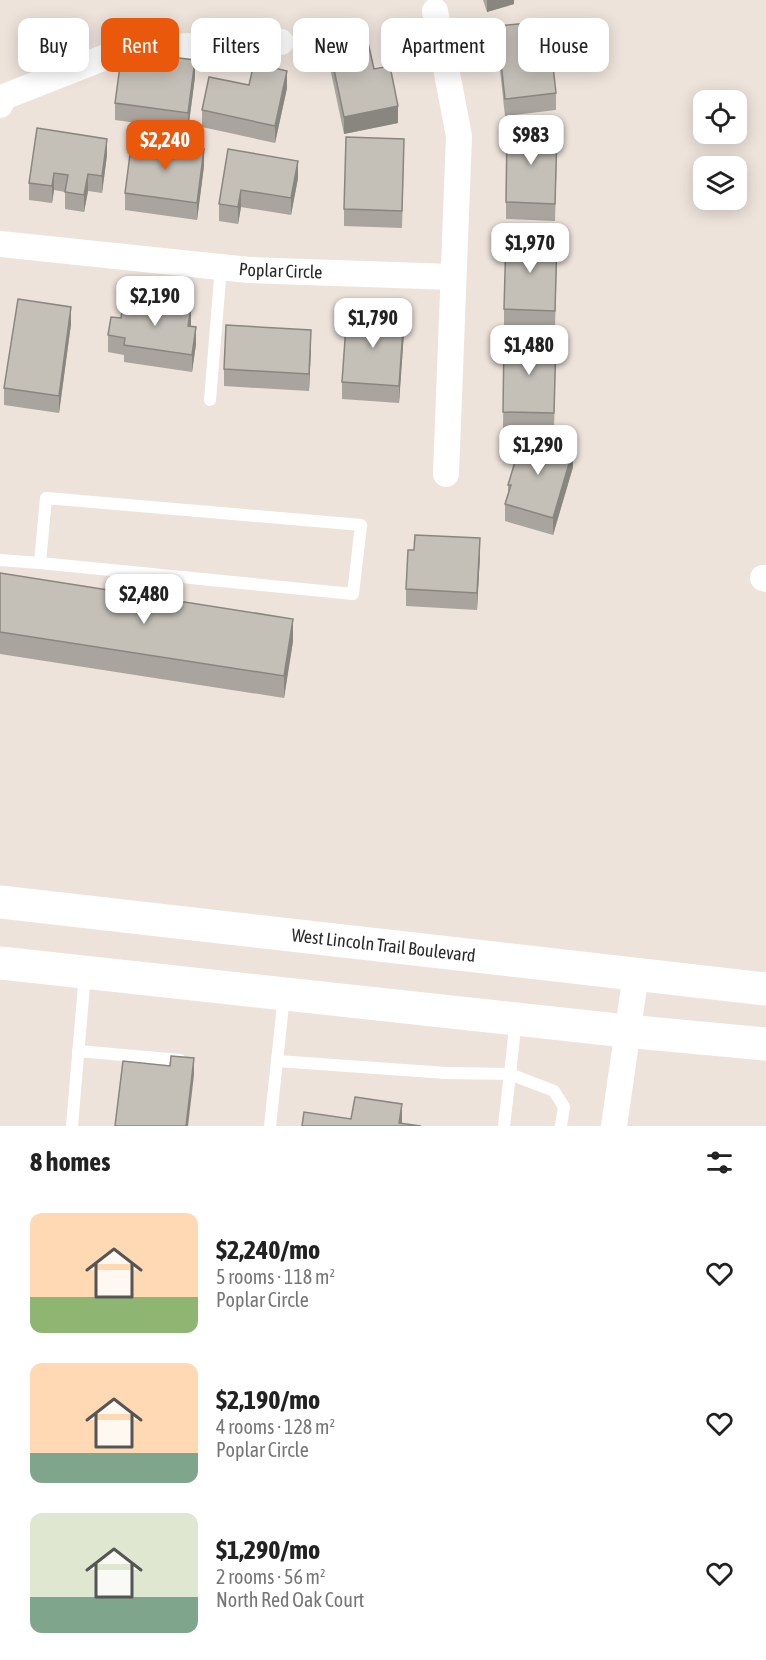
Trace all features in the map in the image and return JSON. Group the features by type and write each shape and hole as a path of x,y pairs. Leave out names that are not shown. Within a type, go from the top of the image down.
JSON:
{"main road":[{"name":"West Lincoln Trail Boulevard","path":"0,902 766,989"},
{"path":"0,963 626,1032 766,1044"}],"street":[{"path":"435,10 459,136 446,474"},
{"path":"0,105 4,97 126,49 191,46"},
{"name":"Poplar Circle","path":"0,244 249,270 453,277"},
{"path":"614,1126 636,973"}],"lane":[{"path":"210,400 221,267"},
{"path":"0,560 353,594 361,525 46,498 40,563"},
{"path":"72,1126 85,973"},
{"path":"270,1126 284,994"},
{"path":"504,1126 516,1019"},
{"path":"78,1051 180,1060"},
{"path":"277,1061 446,1073 510,1074 554,1091 564,1107 561,1126"}],"building":[{"path":"518,24 518,72 554,72 556,93 505,99 502,72 506,72 506,25"},
{"path":"369,47 374,69 381,68 381,72 391,72 398,106 344,117 334,72 369,72"},
{"path":"179,58 191,60 191,72 193,72 188,113 115,103 119,72 179,72"},
{"path":"287,71 275,126 202,110 209,77 249,85 252,72"},
{"path":"37,128 107,139 102,176 88,174 84,195 65,192 68,175 54,173 52,186 29,183"},
{"path":"507,129 557,131 555,204 506,202"},
{"path":"346,137 404,139 402,211 344,209"},
{"path":"132,139 204,149 197,203 125,193"},
{"path":"228,149 298,161 291,198 241,190 238,207 219,204"},
{"path":"506,236 557,238 555,311 504,309"},
{"path":"124,298 191,308 188,326 196,327 192,355 124,345 125,338 108,335 111,317 121,318"},
{"path":"18,299 71,307 59,396 4,388"},
{"path":"347,311 404,316 399,386 342,382"},
{"path":"226,325 311,330 309,374 224,369"},
{"path":"504,339 556,340 554,413 503,412"},
{"path":"523,435 573,450 553,518 505,504 511,485 508,485"},
{"path":"415,535 480,538 477,593 406,589 408,550 414,550"},
{"path":"0,573 293,619 284,676 0,632"},
{"path":"171,1056 194,1058 186,1126 115,1126 123,1061 170,1066"},
{"path":"355,1097 402,1104 399,1123 421,1126 302,1126 304,1112 351,1119"}]}
